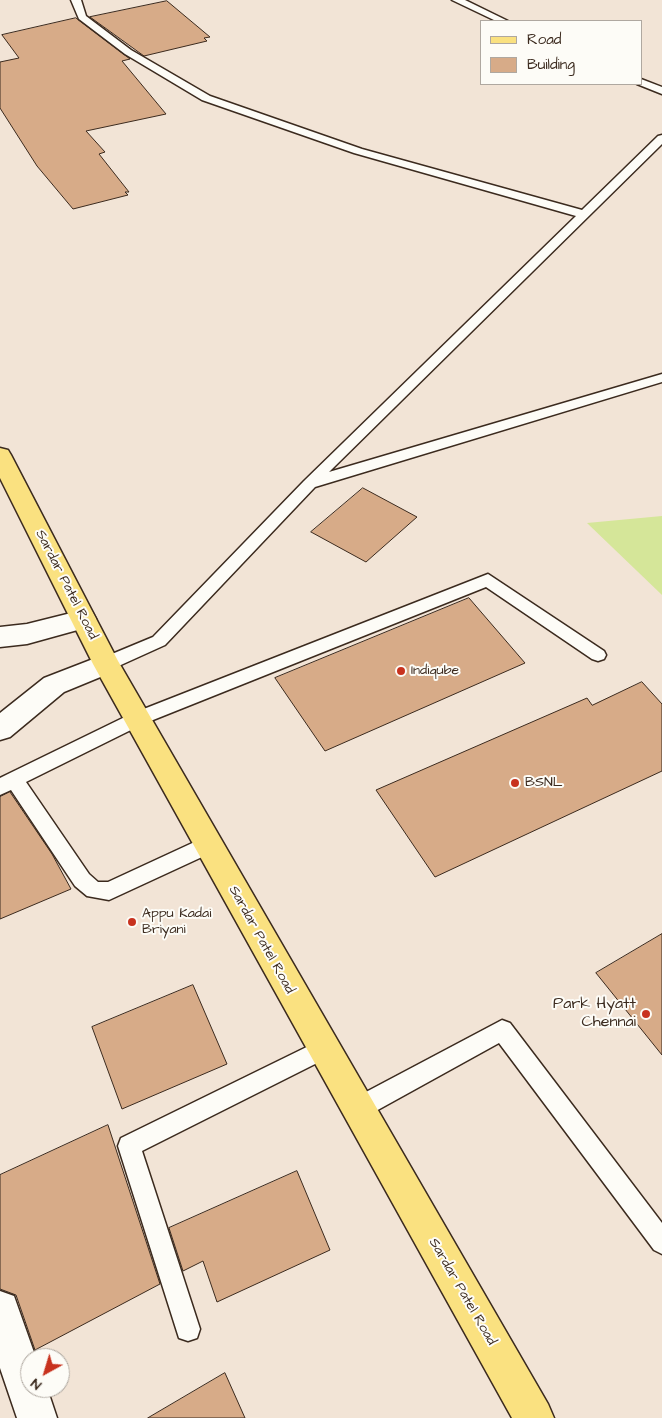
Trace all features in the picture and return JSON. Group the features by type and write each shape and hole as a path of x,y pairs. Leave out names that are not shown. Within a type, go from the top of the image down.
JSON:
{"main road":[{"name":"Sardar Patel Road","path":"0,455 106,664 323,1050 534,1418"}],"street":[{"path":"0,637 27,634 83,618"},
{"path":"0,729 54,685 106,664"},
{"path":"1,1318 37,1418"}],"lane":[{"path":"76,0 82,17 128,52 206,98 358,151 583,214"},
{"path":"458,0 501,20"},
{"path":"642,82 662,91"},
{"path":"106,664 158,641 309,484 662,138"},
{"path":"309,484 662,378"},
{"path":"208,845 109,891 94,890 82,880 7,783 137,719 488,580 598,655"},
{"path":"357,1109 502,1030 662,1242"},
{"path":"188,1329 129,1146 323,1050"}],"green space":[{"path":"662,516 662,595 587,523"}],"building":[{"path":"167,1 210,37 204,38 207,41 144,56 90,17"},
{"path":"76,18 130,59 122,61 166,114 86,131 105,152 99,154 129,192 125,192 128,195 73,209 37,166 0,108 0,62 19,58 2,35"},
{"path":"363,488 417,517 366,562 311,532"},
{"name":"Indiqube","path":"469,598 525,663 325,751 275,678"},
{"name":"BSNL","path":"642,682 662,704 662,771 435,877 376,790 587,698 592,705"},
{"path":"10,792 52,854 71,889 0,919 0,797"},
{"name":"Park Hyatt Chennai","path":"662,934 662,1055 596,973"},
{"path":"193,985 227,1064 122,1109 92,1027"},
{"path":"108,1125 160,1284 39,1348 34,1348 16,1295 0,1289 0,1175"},
{"path":"297,1171 330,1250 217,1302 203,1261 183,1271 169,1228"},
{"path":"225,1373 245,1418 148,1418"}],"place":[{"name":"Indiqube","path":"401,671"},
{"name":"BSNL","path":"515,783"},
{"name":"Appu Kadai Briyani","path":"132,922"},
{"name":"Park Hyatt Chennai","path":"646,1014"}]}
